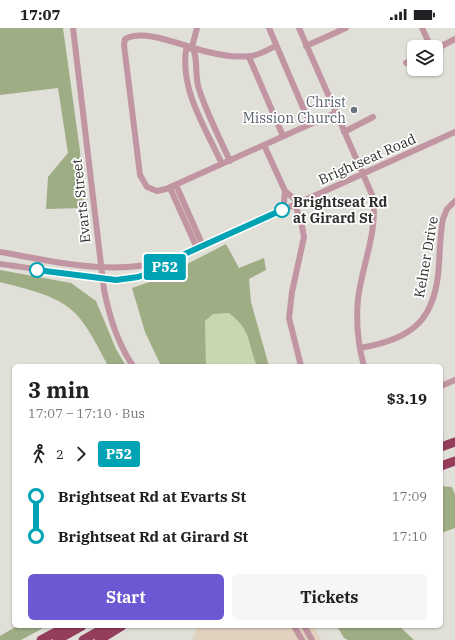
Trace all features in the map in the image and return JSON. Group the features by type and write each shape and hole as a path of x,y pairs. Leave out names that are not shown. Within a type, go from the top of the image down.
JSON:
{"highway":[{"path":"443,446 455,442"},
{"path":"443,465 455,461"},
{"path":"41,640 63,628"},
{"path":"57,640 78,628"},
{"path":"83,640 104,628"},
{"path":"99,640 119,628"}],"street":[{"name":"Evarts Street","path":"73,28 100,268 113,328 132,364"},
{"path":"197,28 192,46 186,50 185,71 194,103 222,164"},
{"path":"269,28 310,124"},
{"path":"299,28 335,113 372,192 375,213 358,300 360,348 364,364"},
{"path":"306,46 346,28"},
{"path":"422,28 427,40"},
{"path":"276,46 249,57 226,56 192,46 166,36 150,34 131,35 125,40 124,45 140,177 147,187 158,191 173,186 335,113"},
{"path":"443,45 455,39"},
{"path":"192,46 195,52 195,72 199,90 230,161"},
{"path":"249,57 283,136"},
{"path":"344,132 373,117"},
{"name":"Brightseat Road","path":"0,252 100,268 143,266 178,257 455,132"},
{"path":"264,145 285,191 297,204 304,237 292,292 289,318 300,364"},
{"path":"173,186 200,247"},
{"path":"281,211 284,203 285,191"},
{"name":"Kelner Drive","path":"360,348 383,344 399,338 413,329 426,313 436,288 443,219 455,201"},
{"name":"Brightseat Road","path":"0,264 116,280 138,277 165,267 178,257"},
{"path":"443,385 455,380"},
{"path":"295,628 302,640"},
{"path":"305,628 312,640"}],"shaded area":[{"path":"197,628 315,628 321,640 192,640"}],"green space":[{"path":"0,28 63,28 80,151 84,208 46,209 48,177 68,153 58,88 0,95"},
{"path":"226,244 239,268 264,258 266,270 249,279 251,302 268,364 256,364 245,331 236,319 229,313 213,314 205,321 206,364 160,364 145,332 132,288 158,279"},
{"path":"0,270 71,283 96,301 116,349 125,364 107,364 94,339 76,314 68,307 40,293 0,282"},
{"path":"229,313 237,320 246,332 256,364 206,364 205,321 213,314"},
{"path":"443,486 452,487 455,495 455,528 443,532"},
{"path":"14,628 43,628 21,640 0,640 0,636"},
{"path":"338,628 401,628 414,640 348,640 344,638"}],"bus line":[{"name":"P52","path":"37,270 116,280 138,277 165,267 178,257 282,210"}],"place":[{"name":"Christ Mission Church","path":"354,110"},
{"name":"Brightseat Rd at Girard St","path":"282,210"}]}
